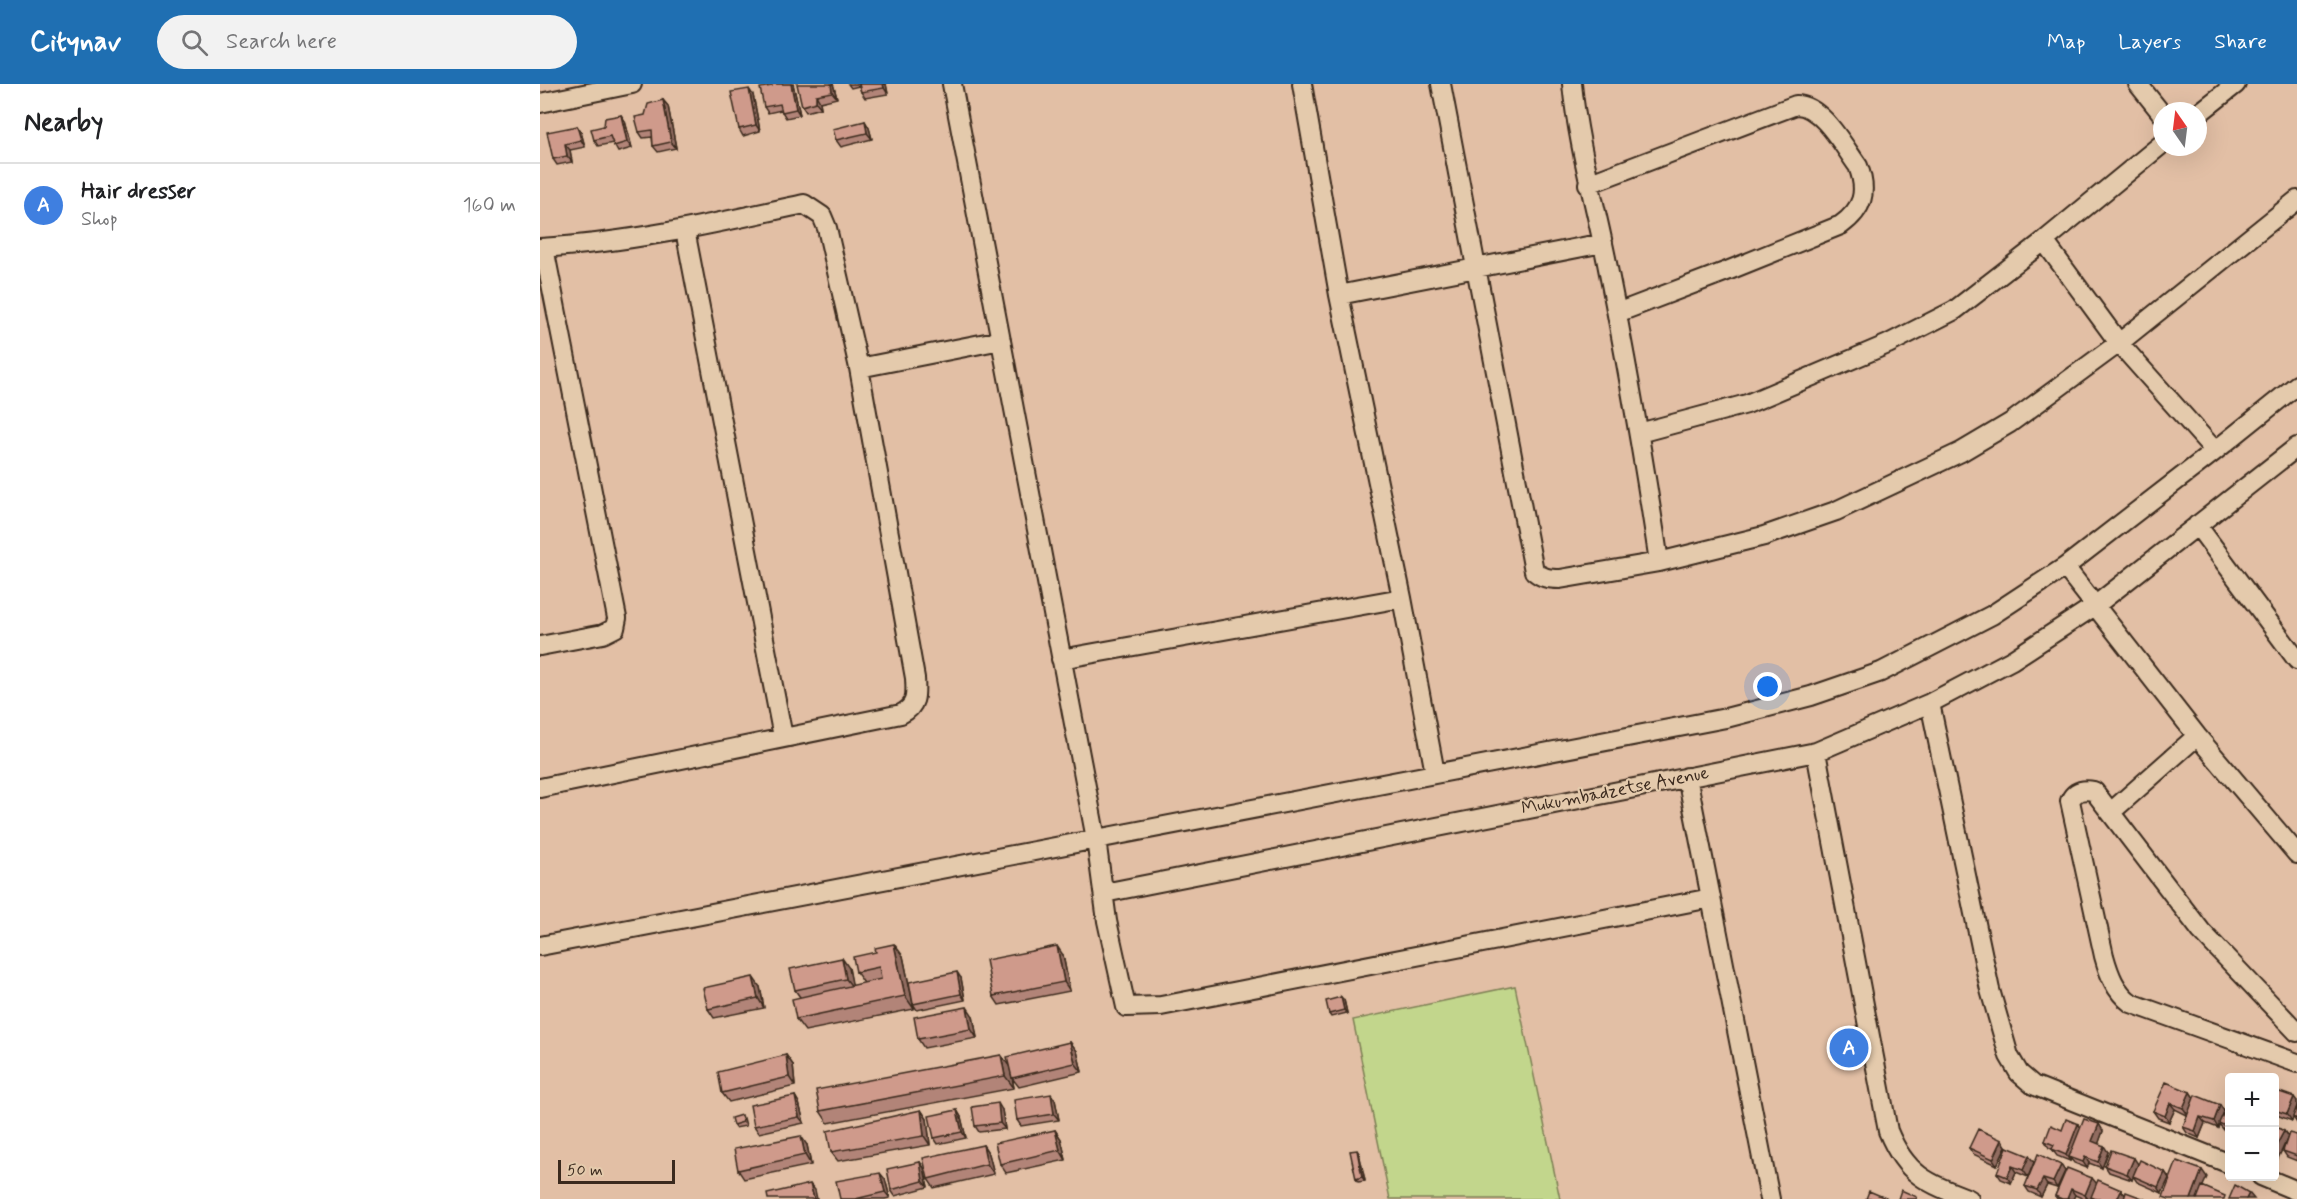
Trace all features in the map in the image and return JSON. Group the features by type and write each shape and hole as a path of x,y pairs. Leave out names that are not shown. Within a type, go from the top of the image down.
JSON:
{"street":[{"path":"540,103 632,84"},
{"path":"952,84 1096,839 1107,921 1126,1007 1148,1007 1711,898"},
{"path":"1302,84 1339,295 1402,598 1435,773"},
{"path":"1441,84 1534,571 1544,578 1560,579 1659,562 1764,536 1836,511 1900,483 2010,423 2119,343 2297,200"},
{"path":"1572,84 1575,120 1617,313 1659,562"},
{"path":"2138,84 2153,103"},
{"path":"2207,107 2236,84"},
{"path":"1588,184 1796,105 1804,105 1815,111 1858,166 1863,184 1860,207 1852,217 1840,225 1617,313"},
{"path":"1639,433 1747,404 1887,344 1955,310 2153,151"},
{"path":"540,646 603,634 615,628 617,618 542,248 630,239 685,230 804,204 816,210 822,216 827,228 859,368 915,678 916,694 913,705 901,714 540,788"},
{"path":"685,230 783,737"},
{"path":"2044,241 2119,343 2216,452"},
{"path":"1339,295 1603,243"},
{"path":"859,368 1001,340"},
{"path":"540,946 1726,718 1837,688 1881,672 1992,615 2065,567 2216,452 2297,385"},
{"name":"Mukumbadzetse Avenue","path":"1104,892 1816,752 1930,703 2012,660 2096,605 2197,525 2294,455"},
{"path":"2197,525 2297,660"},
{"path":"2065,567 2197,736 2297,854"},
{"path":"1061,659 1402,598"},
{"path":"1930,703 1990,990 2005,1046 2019,1073 2033,1084 2225,1162"},
{"path":"2111,812 2197,736"},
{"path":"1816,752 1888,1131 1897,1152 1909,1168 1930,1182 1969,1199"},
{"path":"1687,777 1770,1199"},
{"path":"2297,1032 2201,931 2094,791 2076,792 2070,801 2107,966 2118,990 2131,1003 2297,1063"},
{"path":"2273,1181 2297,1191"}],"green space":[{"path":"1515,986 1560,1199 1390,1199 1353,1020"}],"building":[{"path":"771,84 791,84 796,109 782,112 780,104 764,107 760,88 772,86"},
{"path":"797,84 831,84 832,92 816,95 816,102 802,106"},
{"path":"859,84 883,84 884,88 861,92"},
{"path":"749,89 756,125 739,129 731,92"},
{"path":"663,100 671,142 653,146 652,130 639,132 635,117 645,115 648,104"},
{"path":"621,115 627,142 614,146 610,136 594,140 591,129 604,126 605,118"},
{"path":"865,121 867,133 836,140 833,129"},
{"path":"577,126 581,140 565,144 567,156 553,159 547,132"},
{"path":"894,944 905,996 796,1019 792,999 881,979 879,967 856,972 853,957 876,952 875,948"},
{"path":"1057,946 1064,982 993,996 986,960"},
{"path":"842,958 846,979 795,990 790,969"},
{"path":"957,972 961,994 913,1004 909,982"},
{"path":"753,977 758,998 708,1009 703,988"},
{"path":"1341,997 1344,1010 1329,1014 1326,1001"},
{"path":"967,1007 971,1029 918,1039 914,1017"},
{"path":"1070,1042 1075,1063 1012,1078 1007,1057"},
{"path":"786,1055 789,1077 722,1093 718,1072"},
{"path":"1001,1055 1005,1076 820,1111 816,1090"},
{"path":"2166,1082 2190,1092 2183,1108 2170,1103 2165,1116 2153,1111"},
{"path":"2279,1092 2294,1097 2287,1114 2279,1112"},
{"path":"1051,1094 1054,1114 1017,1120 1014,1100"},
{"path":"2195,1095 2220,1105 2214,1121 2200,1117 2195,1131 2183,1127"},
{"path":"795,1096 799,1117 754,1126 750,1105"},
{"path":"998,1103 1000,1123 975,1126 972,1107"},
{"path":"2297,1106 2297,1119 2293,1117"},
{"path":"921,1110 924,1136 831,1152 827,1131"},
{"path":"957,1110 962,1132 934,1138 929,1116"},
{"path":"2225,1110 2225,1126 2219,1123"},
{"path":"741,1115 743,1122 733,1125 731,1118"},
{"path":"2066,1119 2078,1124 2066,1155 2052,1149 2054,1145 2045,1141 2051,1125 2062,1130"},
{"path":"2084,1119 2099,1124 2092,1141 2104,1146 2098,1162 2085,1157 2083,1162 2069,1157"},
{"path":"2279,1128 2284,1131 2279,1140"},
{"path":"1978,1129 2002,1140 1993,1159 1969,1148"},
{"path":"1055,1130 1060,1150 1000,1164 995,1143"},
{"path":"2289,1133 2297,1135 2297,1156 2283,1151"},
{"path":"801,1136 805,1155 738,1170 734,1149"},
{"path":"983,1145 987,1164 928,1179 923,1158"},
{"path":"2007,1147 2029,1156 2023,1170 2012,1166 2007,1177 1997,1173"},
{"path":"1357,1150 1362,1177 1356,1179 1350,1151"},
{"path":"2111,1150 2134,1158 2127,1174 2105,1166"},
{"path":"2038,1154 2061,1165 2053,1182 2043,1179 2037,1190 2025,1186"},
{"path":"2140,1160 2165,1172 2158,1187 2133,1176"},
{"path":"2177,1161 2202,1170 2191,1199 2163,1197"},
{"path":"920,1162 923,1181 891,1190 887,1169"},
{"path":"2067,1168 2092,1178 2085,1195 2071,1189 2067,1199 2055,1196"},
{"path":"880,1173 885,1192 855,1199 840,1199 836,1181"},
{"path":"2098,1180 2121,1190 2117,1199 2091,1197"},
{"path":"810,1184 814,1199 768,1199 767,1194"},
{"path":"2235,1185 2249,1193 2246,1199 2229,1199"},
{"path":"2202,1186 2225,1196 2224,1199 2197,1199"},
{"path":"1901,1190 1917,1197 1916,1199 1898,1199"},
{"path":"1869,1191 1888,1199 1866,1199"},
{"path":"2126,1192 2145,1199 2124,1199"}],"place":[{"name":"Hair dresser","path":"1849,1048"}]}
